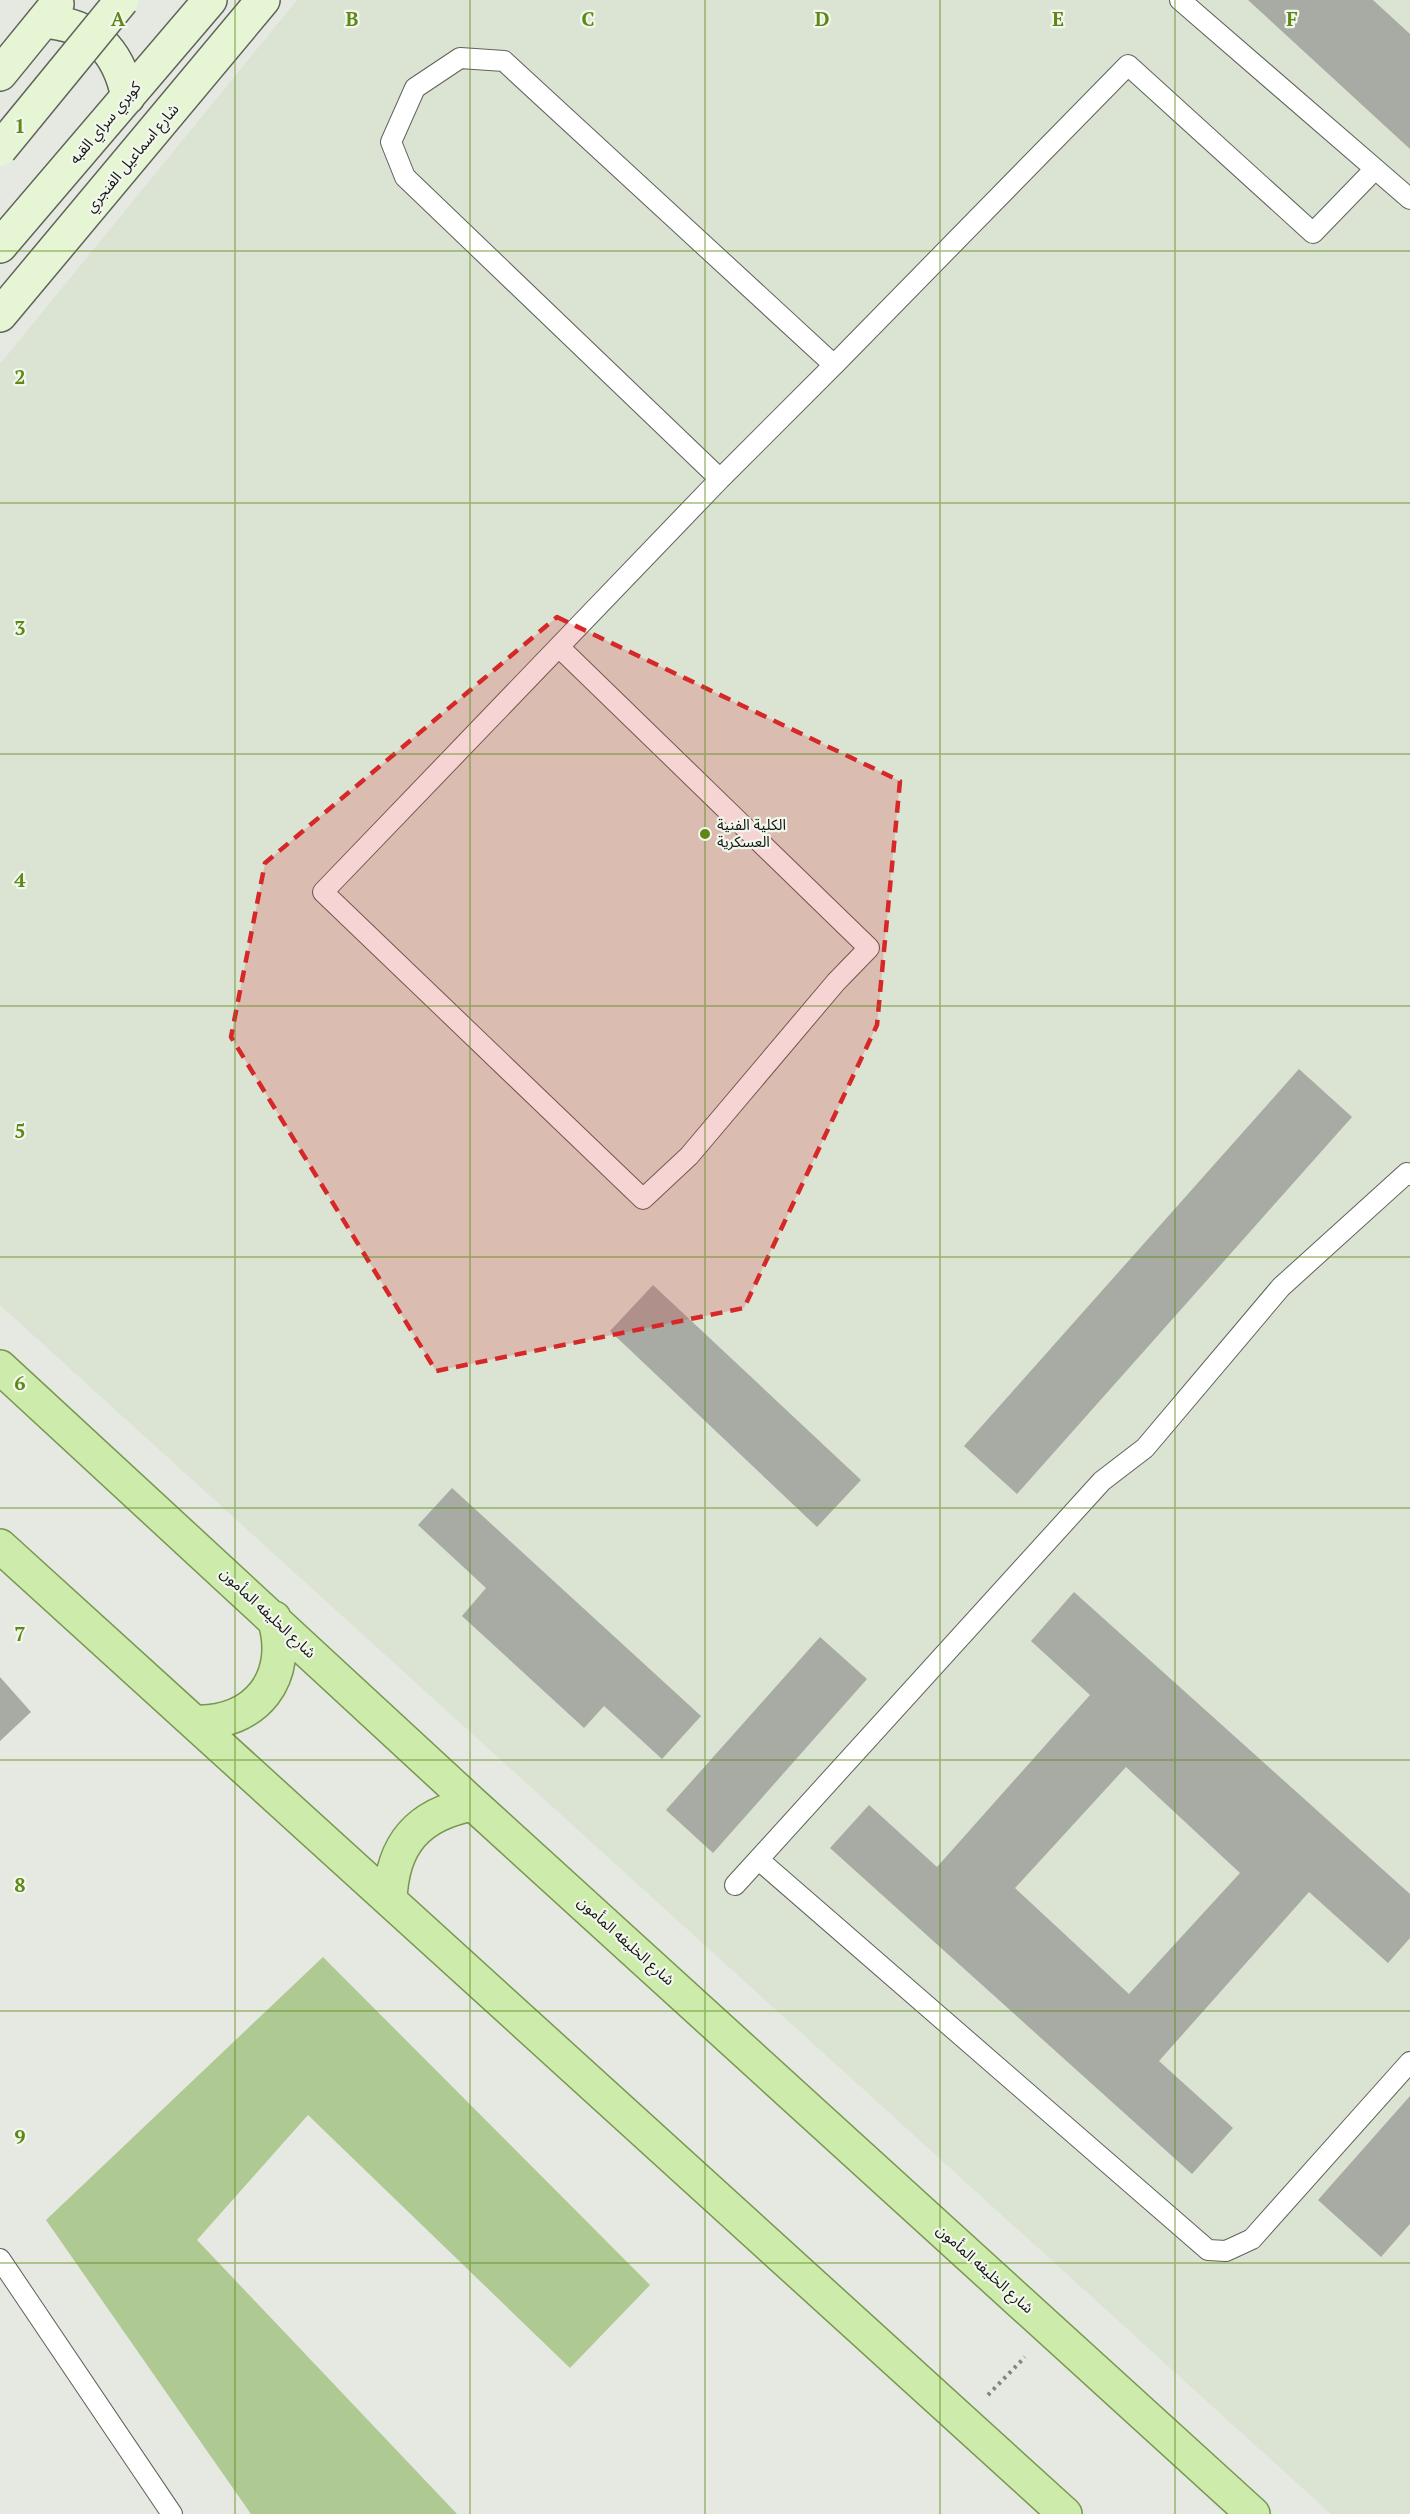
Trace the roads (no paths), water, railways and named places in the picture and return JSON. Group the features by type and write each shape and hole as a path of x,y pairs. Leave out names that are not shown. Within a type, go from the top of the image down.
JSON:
{"main road":[{"path":"0,149 122,0"},
{"name":"كوبري سراي القبه","path":"0,246 210,0"},
{"name":"شارع اسماعيل الفنجري","path":"0,315 263,0"},
{"path":"0,74 52,11 64,23 83,30 100,42 114,57 123,76 128,96"},
{"name":"شارع الخليفه المأمون","path":"0,1367 473,1804 1253,2514"},
{"path":"0,1546 1065,2514"},
{"path":"194,1722 226,1720 241,1714 265,1694 278,1665 279,1633 274,1618"},
{"path":"390,1900 391,1876 398,1854 411,1834 429,1819 450,1808 473,1804"}],"lane":[{"path":"1180,0 1410,199"},
{"path":"720,480 405,177 391,142 415,88 460,58 504,61 834,365"},
{"path":"559,647 868,948 836,982 689,1156 643,1199 323,892 559,647 720,480 1128,65 1313,233 1375,169"},
{"path":"735,1885 1102,1481 1145,1448 1281,1287 1407,1173 1410,1175"},
{"path":"759,1860 1208,2250 1226,2251 1252,2239 1410,2062"},
{"path":"0,2259 172,2514"}],"place":[{"name":"الكلية الفنية العسكرية","path":"705,834"}]}
